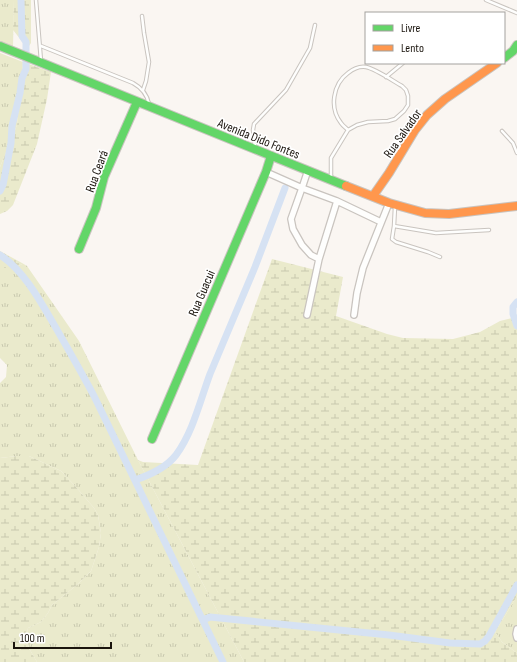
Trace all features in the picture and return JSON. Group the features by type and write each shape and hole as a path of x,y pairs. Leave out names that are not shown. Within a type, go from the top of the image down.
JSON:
{"street":[{"path":"505,57 513,51 517,45"},
{"name":"Avenida Dido Fontes","path":"0,46 392,204 426,213 449,214 517,206"},
{"name":"Rua Salvador","path":"373,196 415,130 428,115 445,98 496,64"},
{"name":"Rua Ceará","path":"79,250 96,208 104,177 137,102"},
{"name":"Rua Guacui","path":"152,440 266,172 271,156"},
{"path":"308,170 291,218 293,228 302,244 311,255 320,259"},
{"path":"266,172 337,201 381,222"},
{"path":"307,315 320,259 337,201"},
{"path":"354,315 363,268 381,222 392,204"},
{"path":"517,629 517,638"}],"lane":[{"path":"36,0 40,46 37,61"},
{"path":"486,0 517,13"},
{"path":"142,16 149,62 143,90"},
{"path":"255,149 253,130 254,124 286,90 310,48 314,34 314,25"},
{"path":"40,46 133,83 146,93 150,107"},
{"path":"386,78 402,64"},
{"path":"331,179 331,158 348,130 357,125 368,122 388,121 395,119 404,111 408,104 406,90 402,86 372,69 365,67 352,70 346,74 340,81 335,93 334,101 335,110 341,123 348,130"},
{"path":"502,131 513,143 517,153"},
{"path":"392,204 394,226 392,238 396,242 440,257"},
{"path":"394,226 436,233 489,230"}],"green space":[{"path":"0,0 14,0 13,47 0,42"},
{"path":"14,0 31,0 31,43 29,46 25,45 13,30"},
{"path":"0,53 23,62 17,125 0,167"},
{"path":"23,62 51,72 47,99 37,144 13,205 7,211 0,214 0,167 17,125"},
{"path":"0,251 22,264 15,268 0,268"},
{"path":"272,259 343,277 336,316 387,334 403,338 453,339 480,332 500,321 512,318 517,321 517,596 495,632 502,642 517,653 517,662 244,662 138,460 143,462 198,465"},
{"path":"22,263 27,266 79,341 138,460 244,662 37,662 30,650 26,638 28,628 41,622 52,605 78,584 91,571 99,547 101,533 98,515 94,508 61,471 29,456 0,458 0,383 6,377 7,365 0,358 0,268 15,268"},
{"path":"29,456 61,471 94,508 98,515 101,533 99,547 91,571 78,584 52,605 41,622 28,628 26,639 37,662 0,662 0,458"},
{"path":"517,596 517,653 502,642 495,632"}],"waterway":[{"path":"0,191 3,185 11,143 12,126 22,78 26,69 26,42 22,36 21,0"},
{"path":"135,480 163,467 172,460 182,446 196,416 210,374 255,267 285,188"},
{"path":"0,255 17,269 32,288 86,381 223,662"},
{"path":"517,302 513,307 513,314 517,326"},
{"path":"203,620 210,617 389,635 450,643 480,644 489,636 517,585"}],"traffic: fast":[{"path":"505,57 513,51 517,45"},
{"path":"0,46 346,186"},
{"path":"79,249 96,208 104,177 137,102"},
{"path":"152,439 266,172 271,156"}],"traffic: slow":[{"path":"373,196 415,130 427,115 445,99 496,64"},
{"path":"346,186 389,203 425,213 449,214 517,206"}]}
